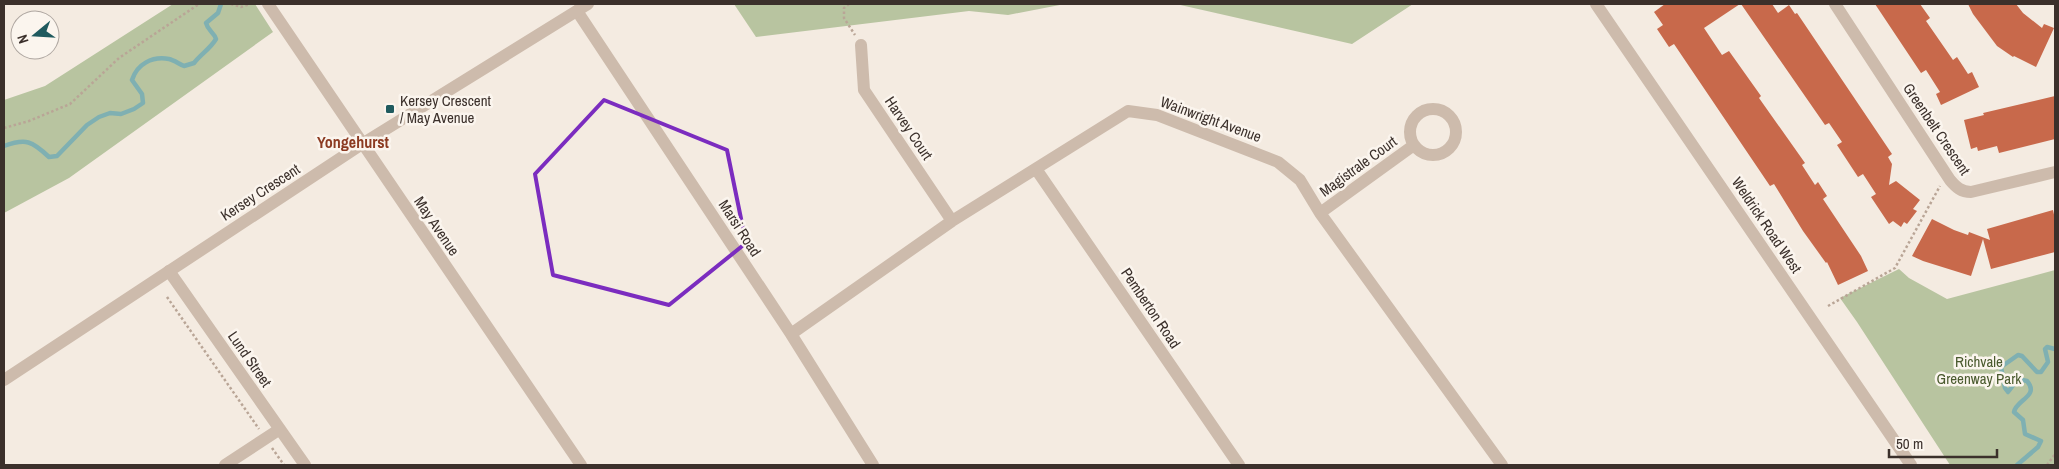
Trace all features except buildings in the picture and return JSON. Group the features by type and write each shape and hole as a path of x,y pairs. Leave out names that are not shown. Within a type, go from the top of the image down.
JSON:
{"street":[{"name":"May Avenue","path":"268,4 581,465"},
{"name":"Kersey Crescent","path":"4,380 362,144 588,4"},
{"name":"Weldrick Road West","path":"1598,4 1910,465"},
{"name":"Greenbelt Crescent","path":"1835,4 1957,188 1964,192 1971,192 2055,172"},
{"name":"Marsi Road","path":"577,11 791,334 873,465"},
{"name":"Harvey Court","path":"861,45 864,90 952,221"},
{"name":"Wainwright Avenue","path":"791,334 952,221 1128,111 1158,115 1278,162 1300,180 1320,213 1502,465"},
{"name":"Magistrale Court","path":"1320,213 1414,145"},
{"name":"Pemberton Road","path":"1036,169 1239,465"},
{"name":"Lund Street","path":"168,271 305,465"},
{"path":"225,465 280,429"}],"path":[{"path":"4,128 29,121 70,104 119,58 199,4"},
{"path":"231,4 241,7 250,4"},
{"path":"849,4 844,8 844,18 861,45"},
{"path":"1828,306 1895,268 1938,187 1950,180"},
{"path":"167,297 284,465"},
{"path":"2047,465 2055,454"}],"highlighted area":[{"path":"604,100 727,150 746,243 669,305 553,275 535,174"}],"green space":[{"path":"173,4 255,4 273,32 69,178 4,213 4,100 45,86"},
{"path":"734,4 1065,4 1008,15 969,11 756,37"},
{"path":"1176,4 1413,4 1352,44"},
{"name":"Richvale Greenway Park","path":"1899,269 1909,278 1947,299 2055,270 2055,465 1950,465 1840,298"}],"waterway":[{"path":"4,146 23,142 33,144 49,157 57,156 87,125 99,117 110,113 121,114 134,109 143,103 142,94 132,80 137,70 146,62 163,58 173,60 184,66 194,63 216,39 206,23 218,13 221,4"},
{"path":"2017,465 2038,447 2041,441 2025,434 2023,420 2014,412 2029,394 2030,386 2027,381 2018,379 2008,392 2005,388 2001,367 2018,355 2022,356 2037,372 2041,372 2048,362 2045,349 2047,347 2055,349"}],"place":[{"name":"Kersey Crescent / May Avenue","path":"390,109"}],"district":[{"name":"Yongehurst","path":"353,142"}]}
